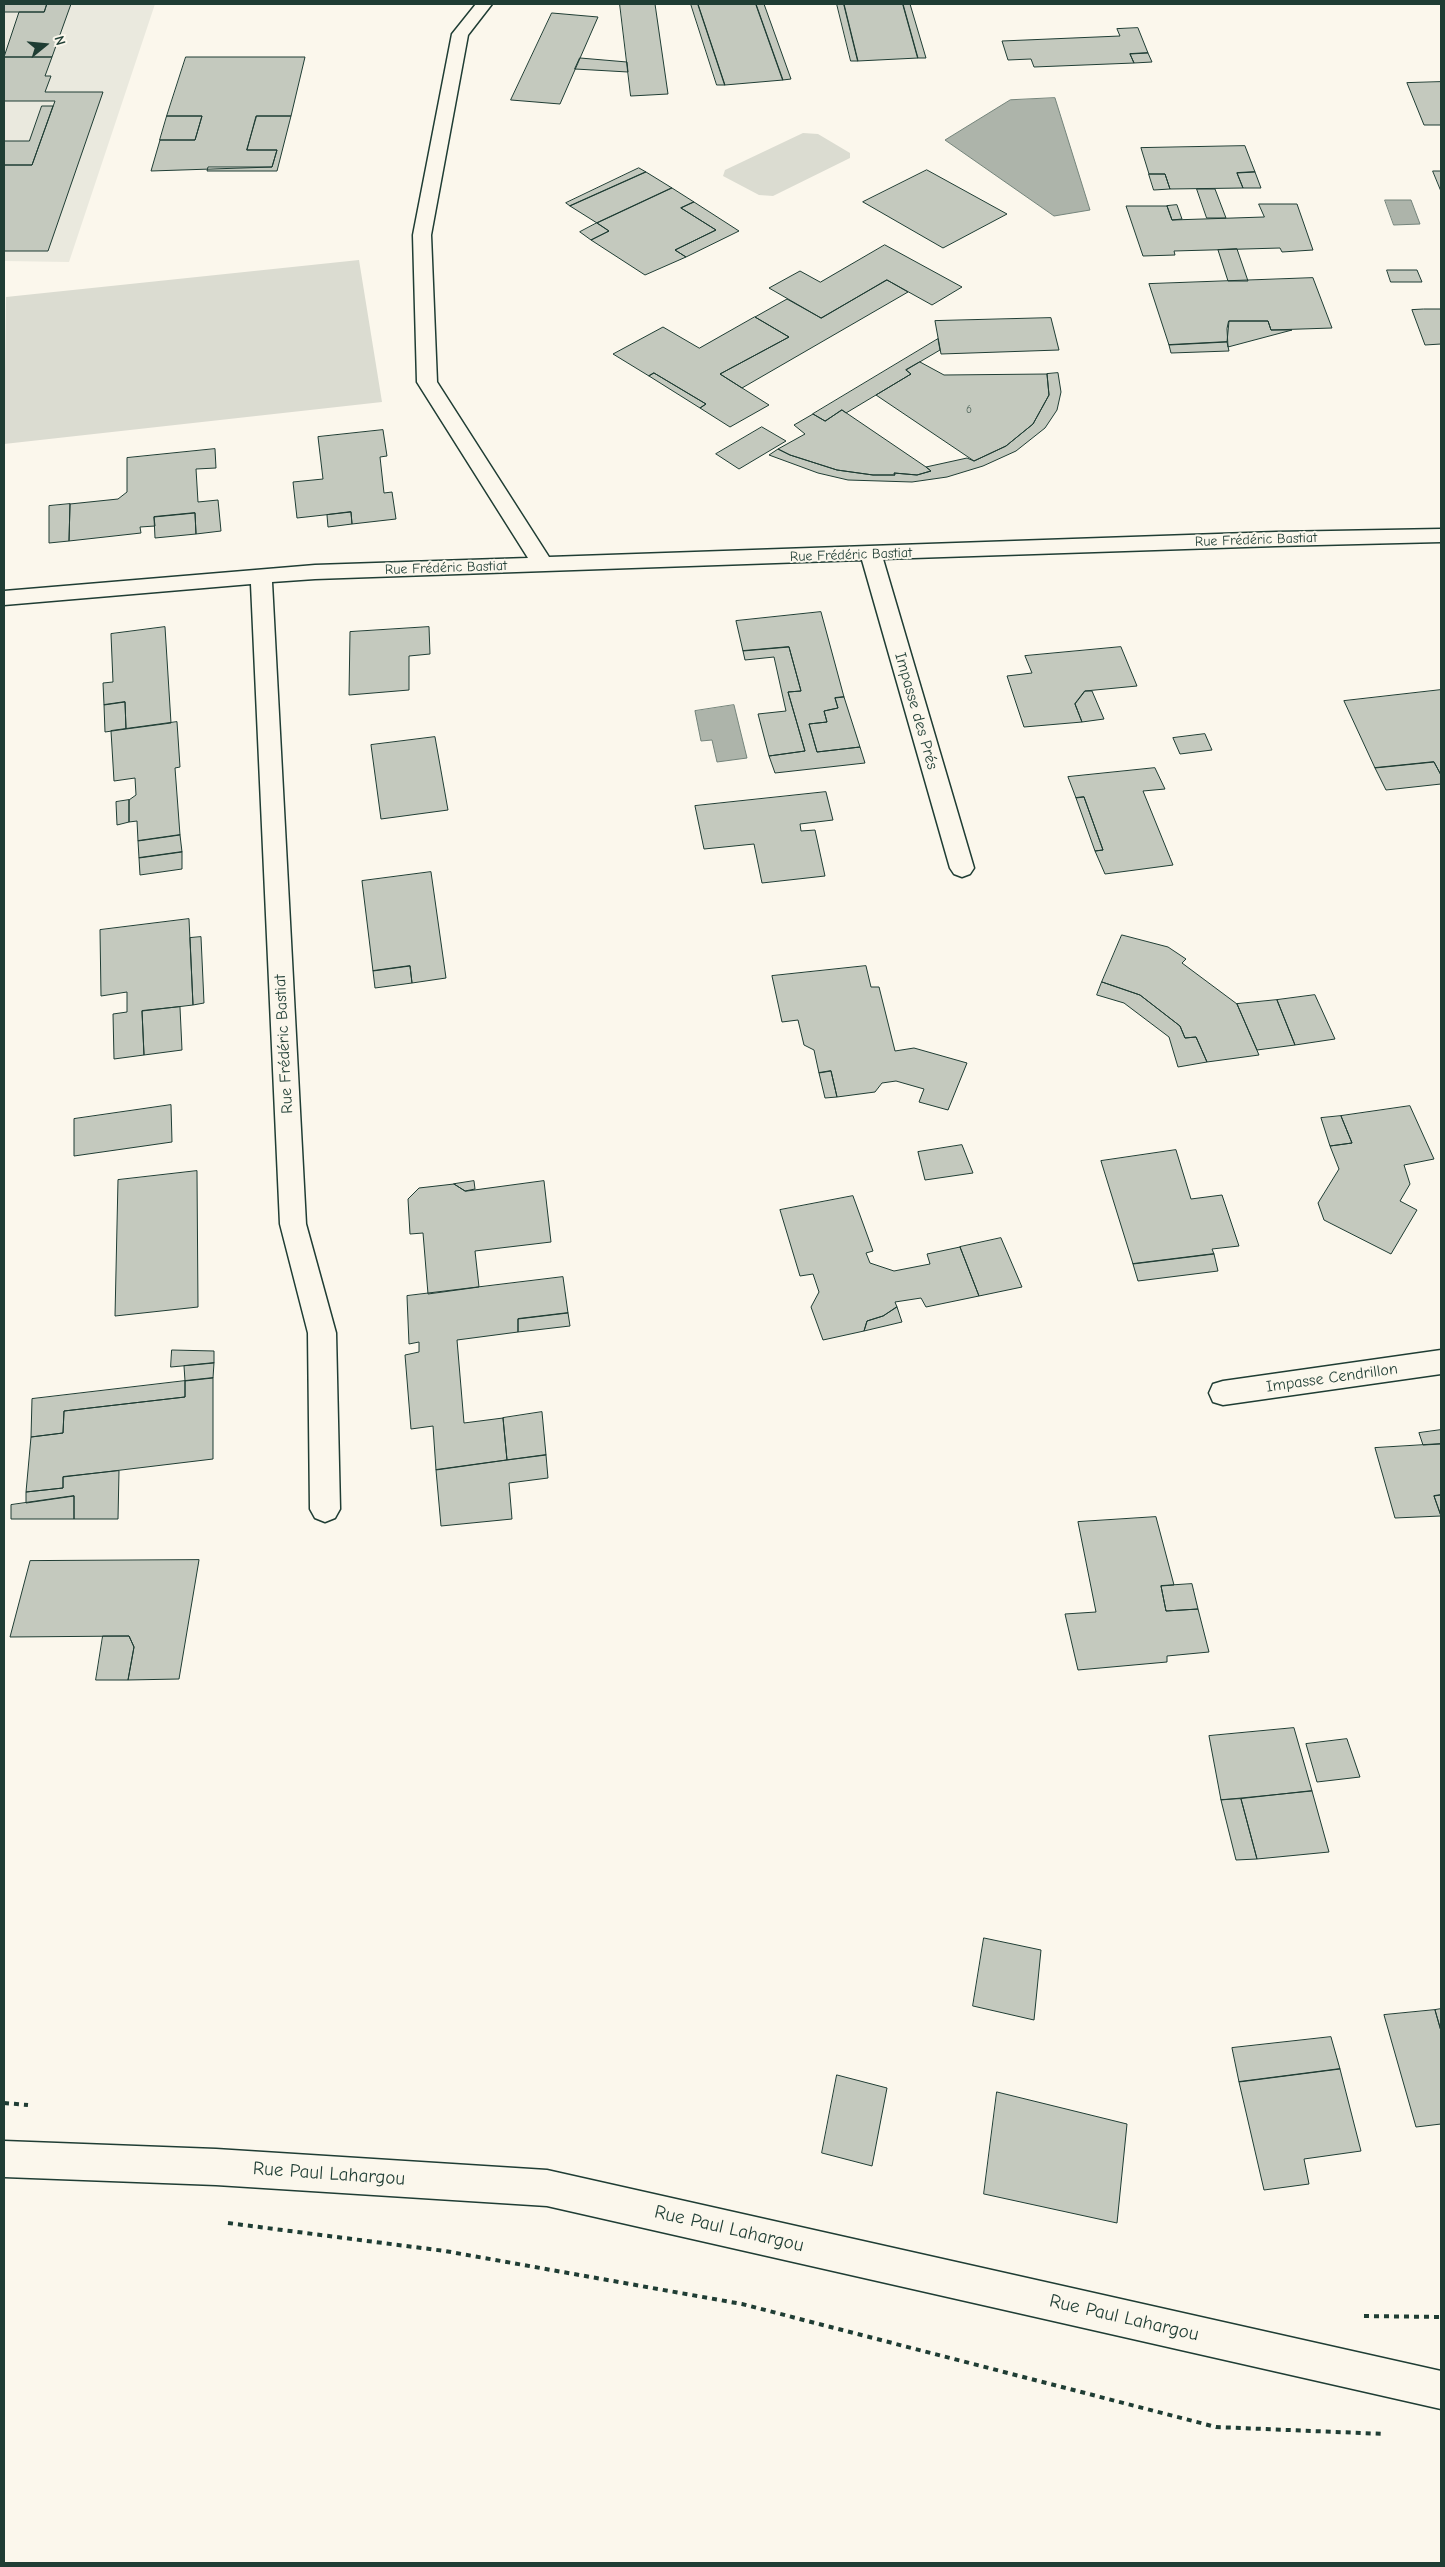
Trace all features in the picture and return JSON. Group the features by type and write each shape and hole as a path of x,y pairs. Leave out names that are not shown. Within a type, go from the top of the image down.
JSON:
{"street":[{"path":"484,4 460,34 422,235 427,382 543,565"},
{"name":"Rue Frédéric Bastiat","path":"4,598 315,572 1276,539 1441,536"},
{"name":"Impasse des Prés","path":"871,554 962,868"},
{"name":"Rue Frédéric Bastiat","path":"261,577 293,1224 322,1333 325,1509"},
{"name":"Impasse Cendrillon","path":"1223,1393 1441,1362"},
{"name":"Rue Paul Lahargou","path":"4,2159 216,2167 547,2188 1441,2390"}],"path":[{"path":"223,2222 445,2251 742,2304 1216,2427 1392,2434"}],"shaded area":[{"path":"4,4 155,4 69,262 4,261"},
{"path":"1055,98 1090,210 1054,216 945,140 1010,100"},
{"path":"803,133 818,134 850,153 850,158 773,196 759,195 723,176 725,170"},
{"path":"1385,200 1411,200 1420,224 1394,225"},
{"path":"359,260 382,402 4,444 6,297"},
{"path":"734,705 747,758 717,762 712,740 701,741 695,711"}],"building":[{"path":"4,4 47,4 44,12 4,12"},
{"path":"47,4 71,4 52,57 4,57 19,12 44,12"},
{"path":"620,4 655,4 668,94 631,96"},
{"path":"691,4 698,4 725,85 717,85"},
{"path":"698,4 756,4 783,80 725,85"},
{"path":"756,4 764,4 791,79 783,80"},
{"path":"837,4 844,4 858,61 851,61"},
{"path":"844,4 903,4 918,58 858,61"},
{"path":"903,4 910,4 926,58 918,58"},
{"path":"552,13 598,17 560,104 511,100"},
{"path":"1138,28 1148,53 1130,54 1134,63 1034,67 1031,59 1008,60 1002,41 1120,36 1117,29"},
{"path":"1148,53 1152,62 1134,63 1130,54"},
{"path":"4,57 52,57 45,76 51,76 45,92 103,92 48,251 4,251 4,165 32,165 55,101 4,101"},
{"path":"186,57 305,57 291,116 256,116 247,150 277,150 272,167 151,171 160,140 195,140 202,116 167,116"},
{"path":"580,58 627,62 628,72 575,69"},
{"path":"1441,82 1441,125 1424,125 1407,83"},
{"path":"42,106 53,106 32,165 4,165 4,141 29,141"},
{"path":"167,116 202,116 195,140 160,140"},
{"path":"257,116 291,116 277,171 207,171 208,167 272,167 277,150 247,150"},
{"path":"1245,146 1255,172 1237,173 1243,188 1170,189 1165,174 1149,174 1141,148"},
{"path":"639,168 646,172 570,206 566,203"},
{"path":"927,170 1007,214 943,248 863,202"},
{"path":"1433,171 1441,171 1441,191"},
{"path":"646,172 672,188 597,223 570,206"},
{"path":"1255,172 1261,188 1243,188 1237,173"},
{"path":"1149,174 1165,174 1170,189 1154,190"},
{"path":"672,188 694,202 681,208 716,230 675,250 686,257 645,275 591,240 609,231 597,223"},
{"path":"1197,189 1215,189 1226,218 1207,218"},
{"path":"694,202 739,231 686,257 675,250 716,230 681,208"},
{"path":"1259,204 1297,204 1313,250 1282,252 1280,248 1174,251 1175,255 1143,256 1126,206 1167,206 1172,220 1264,217"},
{"path":"1177,205 1182,219 1172,220 1167,206"},
{"path":"597,223 609,231 591,240 580,232"},
{"path":"885,245 962,287 932,305 887,280 821,318 769,288 800,271 820,282"},
{"path":"1237,249 1248,281 1228,281 1218,250"},
{"path":"1387,270 1417,270 1422,282 1391,282"},
{"path":"1313,278 1332,328 1271,330 1268,321 1229,321 1227,342 1169,345 1149,284"},
{"path":"887,280 908,292 742,388 720,374 789,337 755,317 787,299 821,318"},
{"path":"1441,309 1441,344 1425,345 1412,310"},
{"path":"755,317 789,337 720,374 769,405 730,427 700,408 706,404 654,373 649,376 613,354 663,327 699,348"},
{"path":"1051,318 1059,350 941,354 935,321"},
{"path":"1229,321 1268,321 1271,330 1292,330 1228,347 1227,329"},
{"path":"938,339 940,350 906,370 911,374 846,413 842,410 825,421 813,414"},
{"path":"1227,342 1229,351 1171,353 1169,345"},
{"path":"920,362 944,375 1047,374 1049,395 1033,424 1006,446 974,461 876,395 911,374 906,370"},
{"path":"654,373 706,404 700,408 649,376"},
{"path":"1058,373 1061,392 1057,410 1045,428 1016,451 983,466 947,477 912,482 848,480 818,473 769,455 778,449 790,455 837,470 873,475 895,475 894,473 917,475 931,471 926,467 967,458 974,461 1006,446 1033,424 1049,395 1047,374"},
{"path":"842,410 931,471 917,475 894,473 895,475 873,475 837,470 790,455 778,449 805,434 794,425 813,414 825,421"},
{"path":"762,427 786,441 739,469 716,454"},
{"path":"383,430 387,456 380,457 384,493 392,492 396,519 352,524 351,512 297,518 293,482 323,479 318,437"},
{"path":"215,449 216,468 196,469 198,502 218,500 221,531 196,534 195,513 154,517 155,526 140,527 141,533 69,541 70,504 118,499 127,492 127,458"},
{"path":"70,504 69,541 49,543 49,506"},
{"path":"351,512 352,524 328,527 327,515"},
{"path":"195,513 196,534 155,538 154,517"},
{"path":"821,612 844,697 835,698 838,708 824,711 827,722 809,724 817,752 860,747 865,763 775,773 769,756 805,751 788,692 801,691 789,647 743,651 736,621"},
{"path":"165,627 171,723 126,729 125,702 104,705 103,683 113,682 111,634"},
{"path":"429,627 430,654 409,656 409,690 349,695 350,632"},
{"path":"789,647 801,691 788,692 805,751 769,756 758,714 786,711 774,657 745,660 743,651"},
{"path":"1121,647 1137,686 1085,691 1075,704 1082,722 1024,727 1007,676 1032,673 1025,656"},
{"path":"1441,690 1441,775 1434,762 1375,768 1344,701"},
{"path":"1085,691 1092,691 1104,719 1082,722 1075,704"},
{"path":"844,697 860,747 817,752 809,724 827,722 824,711 838,708 835,698"},
{"path":"125,702 126,729 105,732 104,705"},
{"path":"177,722 180,767 175,768 180,835 138,841 137,821 129,822 129,800 136,795 135,778 114,781 111,731"},
{"path":"1205,734 1212,750 1180,754 1173,738"},
{"path":"435,737 448,810 381,819 371,745"},
{"path":"1434,762 1441,775 1441,784 1386,790 1375,768"},
{"path":"1155,768 1165,789 1143,791 1173,865 1105,874 1095,851 1103,850 1084,797 1076,798 1068,777"},
{"path":"826,792 833,820 800,824 801,831 815,830 825,876 762,883 754,844 704,849 695,806"},
{"path":"1084,797 1103,850 1095,851 1076,798"},
{"path":"129,800 129,822 117,825 116,802"},
{"path":"180,835 182,852 139,858 138,841"},
{"path":"182,852 182,869 140,875 139,858"},
{"path":"431,872 446,978 412,983 410,966 373,971 362,881"},
{"path":"189,919 193,1005 142,1011 144,1055 114,1059 113,1014 127,1012 127,992 101,996 100,930"},
{"path":"1122,935 1168,947 1186,959 1182,963 1237,1004 1259,1055 1207,1062 1196,1037 1185,1038 1180,1026 1140,995 1102,982"},
{"path":"201,937 204,1003 193,1005 190,938"},
{"path":"410,966 412,983 375,988 373,971"},
{"path":"866,966 871,987 879,987 895,1051 914,1048 967,1063 948,1110 919,1102 924,1089 896,1081 882,1083 875,1092 837,1097 831,1071 819,1073 814,1050 804,1045 798,1020 782,1022 772,976"},
{"path":"1102,982 1140,995 1180,1026 1185,1038 1196,1037 1207,1062 1178,1067 1169,1037 1124,1003 1097,995"},
{"path":"1315,995 1335,1039 1295,1045 1277,1000"},
{"path":"1277,1000 1295,1045 1257,1050 1237,1004"},
{"path":"180,1007 182,1050 144,1055 142,1011"},
{"path":"831,1071 837,1097 825,1098 819,1073"},
{"path":"171,1105 172,1142 74,1156 74,1119"},
{"path":"1410,1106 1434,1159 1404,1165 1410,1184 1400,1201 1417,1210 1391,1254 1324,1220 1318,1203 1339,1169 1330,1146 1352,1143 1341,1116"},
{"path":"1341,1116 1352,1143 1330,1146 1321,1118"},
{"path":"962,1145 973,1173 925,1180 918,1152"},
{"path":"1176,1150 1191,1199 1222,1195 1239,1246 1212,1249 1214,1254 1133,1264 1101,1161"},
{"path":"197,1171 198,1307 115,1316 118,1180"},
{"path":"474,1181 475,1189 465,1191 454,1184"},
{"path":"544,1181 551,1242 475,1251 479,1287 428,1294 423,1233 410,1234 408,1199 419,1188 454,1184 465,1191"},
{"path":"853,1196 873,1251 866,1253 870,1263 894,1271 930,1264 927,1254 960,1247 979,1296 926,1307 921,1298 895,1302 897,1307 883,1316 867,1321 864,1331 823,1340 811,1307 819,1292 813,1274 800,1276 780,1210"},
{"path":"1001,1238 1022,1287 979,1296 960,1247"},
{"path":"1214,1254 1218,1271 1138,1281 1133,1264"},
{"path":"563,1277 568,1313 518,1319 518,1332 457,1340 464,1423 503,1418 507,1460 436,1470 433,1426 411,1429 405,1355 419,1352 419,1342 409,1344 407,1296"},
{"path":"897,1307 902,1322 864,1331 867,1321 883,1316"},
{"path":"568,1313 570,1326 518,1332 518,1319"},
{"path":"172,1350 214,1351 214,1363 171,1367"},
{"path":"214,1363 213,1378 185,1381 184,1366"},
{"path":"213,1378 213,1459 63,1477 63,1488 26,1492 31,1437 63,1433 64,1411 185,1397 185,1381"},
{"path":"185,1381 185,1397 64,1411 63,1433 31,1437 32,1399"},
{"path":"542,1412 546,1455 507,1460 503,1418"},
{"path":"1441,1430 1441,1444 1423,1445 1419,1433"},
{"path":"1441,1444 1441,1495 1434,1496 1441,1516 1395,1518 1375,1448"},
{"path":"546,1455 548,1478 509,1483 512,1519 441,1526 436,1470"},
{"path":"119,1471 118,1519 74,1519 74,1496 26,1503 26,1492 63,1488 63,1477"},
{"path":"1441,1495 1441,1516 1434,1496"},
{"path":"74,1496 74,1519 11,1519 11,1505"},
{"path":"1156,1517 1174,1585 1161,1586 1166,1611 1198,1609 1209,1652 1167,1656 1167,1662 1078,1670 1065,1614 1096,1612 1078,1522"},
{"path":"199,1560 179,1679 128,1680 134,1647 129,1636 10,1637 30,1561"},
{"path":"1192,1584 1198,1609 1166,1611 1161,1586"},
{"path":"103,1636 129,1636 134,1647 128,1680 96,1680"},
{"path":"1294,1728 1312,1791 1221,1800 1209,1736"},
{"path":"1347,1739 1360,1777 1317,1782 1306,1744"},
{"path":"1312,1791 1329,1852 1257,1859 1241,1799"},
{"path":"1241,1799 1257,1859 1236,1860 1221,1800"},
{"path":"984,1938 1041,1950 1034,2020 973,2006"},
{"path":"1441,2009 1441,2031 1435,2010"},
{"path":"1435,2010 1441,2031 1441,2124 1416,2127 1384,2015"},
{"path":"1331,2037 1340,2069 1239,2082 1232,2048"},
{"path":"1340,2069 1361,2151 1304,2159 1309,2184 1264,2190 1239,2082"},
{"path":"837,2075 887,2088 872,2166 822,2153"},
{"path":"997,2092 1127,2124 1117,2223 984,2194"}]}
